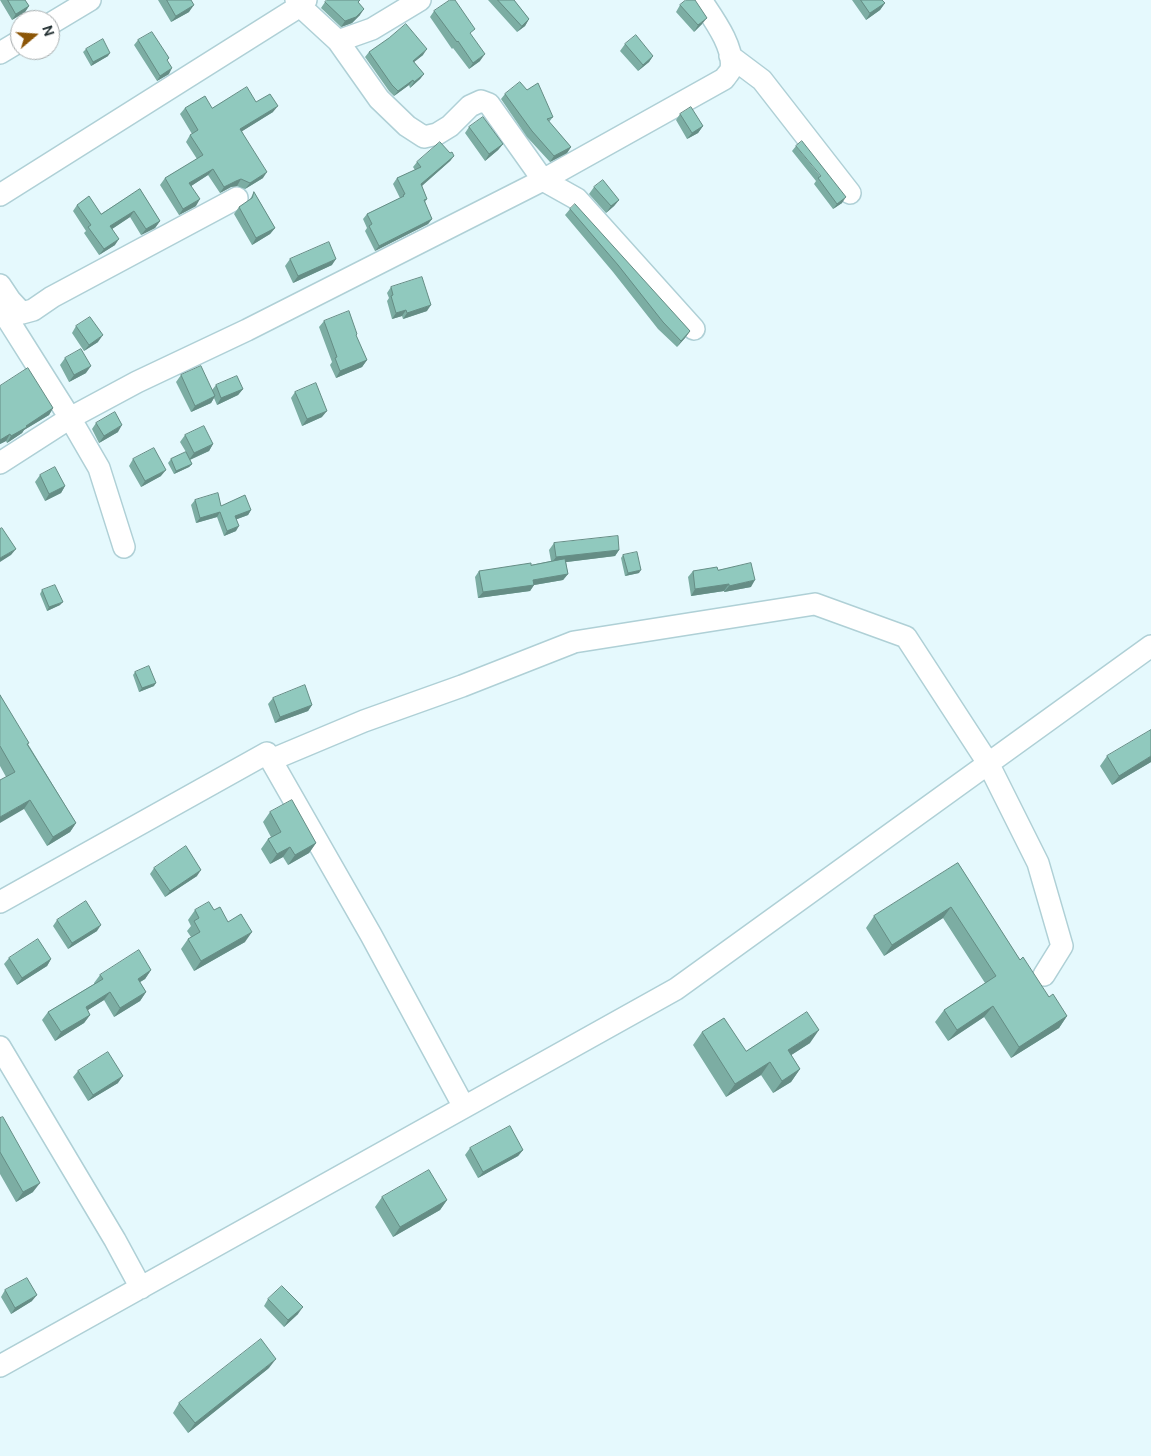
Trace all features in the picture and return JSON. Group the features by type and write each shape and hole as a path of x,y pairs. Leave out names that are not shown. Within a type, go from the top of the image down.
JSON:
{"street":[{"path":"60,18 90,0"},
{"path":"338,41 372,29 420,0"},
{"path":"0,463 70,418 137,382 247,330 542,180 724,79 731,70 730,56 723,33 701,0"},
{"path":"0,194 301,2 338,41 379,99 407,126 424,137 437,134 450,126 470,106 481,101 488,104 542,180 577,199 694,329"},
{"path":"730,56 762,80 850,193"},
{"path":"0,285 10,300 22,312 33,310 237,198"},
{"path":"0,307 70,418 98,468 124,547"},
{"path":"271,760 364,721 462,686 574,642 815,604 906,637 988,763 1038,863 1062,946 1044,975"},
{"path":"0,1366 676,989 1151,646"},
{"path":"0,902 267,753 372,935 464,1107"},
{"path":"0,1047 115,1240 141,1288"}],"building":[{"path":"8,0 25,0 29,6 22,10 14,10"},
{"path":"167,0 191,0 194,5 176,16"},
{"path":"327,0 360,0 358,2 364,9 356,17 345,21 325,2"},
{"path":"450,0 455,0 475,29 470,33 485,54 473,63 434,11"},
{"path":"498,0 514,0 529,19 522,26"},
{"path":"686,0 695,0 707,18 698,25 680,5"},
{"path":"861,0 882,0 885,3 870,13"},
{"path":"406,24 427,49 413,61 424,74 398,91 369,52"},
{"path":"152,32 169,58 167,60 172,68 160,76 138,40"},
{"path":"636,35 653,56 643,65 625,44"},
{"path":"103,39 110,53 93,62 86,49"},
{"path":"520,82 527,90 538,83 553,117 547,119 571,147 554,156 532,131 505,94"},
{"path":"247,87 256,102 270,94 278,106 240,129 267,172 250,183 241,179 224,187 213,169 189,183 200,199 183,209 165,178 203,155 190,135 198,130 185,108 205,96 212,108"},
{"path":"691,107 703,126 692,133 680,114"},
{"path":"483,117 503,144 489,154 469,127"},
{"path":"802,141 846,197 837,204 818,178 821,176 796,146"},
{"path":"440,142 454,156 421,184 427,199 424,200 432,219 379,246 369,226 372,224 367,214 404,196 405,194 397,178 421,167 417,162"},
{"path":"603,180 619,200 611,206 594,187"},
{"path":"140,189 160,221 146,229 134,211 110,226 119,239 104,249 88,227 91,225 77,205 89,196 101,214"},
{"path":"254,192 275,228 256,238 239,207 252,198"},
{"path":"575,204 690,331 681,341 663,322 570,209"},
{"path":"329,242 336,259 298,276 290,259"},
{"path":"422,277 431,305 407,313 406,310 396,313 391,296 393,295 391,287"},
{"path":"349,311 356,335 367,360 340,371 324,321"},
{"path":"90,317 103,335 89,345 76,326"},
{"path":"81,349 91,366 74,375 65,358"},
{"path":"201,366 215,396 195,406 181,375"},
{"path":"28,368 53,408 27,427 0,440 0,386"},
{"path":"237,376 243,389 221,398 216,385"},
{"path":"316,383 327,411 307,419 295,392"},
{"path":"115,412 122,425 104,436 96,423"},
{"path":"204,426 213,444 194,453 185,435"},
{"path":"154,448 166,470 145,481 133,459"},
{"path":"186,452 192,464 176,471 171,459"},
{"path":"55,467 65,486 49,494 40,475"},
{"path":"218,493 221,506 245,495 251,510 235,516 239,526 227,531 220,512 200,518 195,500"},
{"path":"2,528 16,549 0,558 0,529"},
{"path":"618,536 619,550 556,557 554,543"},
{"path":"637,552 641,570 628,573 623,555"},
{"path":"565,559 568,574 533,580 534,585 483,592 479,571"},
{"path":"751,563 755,580 729,586 729,584 695,589 693,571 717,567 718,570"},
{"path":"55,585 63,602 49,607 42,590"},
{"path":"149,666 156,683 142,688 135,672"},
{"path":"305,685 312,705 280,717 273,698"},
{"path":"0,695 29,743 27,744 76,823 53,837 30,800 0,817 0,780 15,772 0,746"},
{"path":"1151,730 1151,756 1119,776 1107,756"},
{"path":"292,800 316,843 295,855 290,847 277,854 268,839 281,832 270,812"},
{"path":"186,846 201,870 170,891 154,868"},
{"path":"958,863 1020,960 1023,957 1049,997 1053,994 1067,1016 1019,1047 993,1006 957,1030 944,1010 996,976 951,907 892,945 874,916"},
{"path":"86,901 101,925 72,943 57,920"},
{"path":"209,902 214,910 220,907 228,922 241,914 252,932 201,961 188,939 200,932 194,921 199,918 195,910"},
{"path":"38,939 51,959 22,978 9,958"},
{"path":"139,950 151,970 138,979 146,992 120,1008 110,992 86,1007 90,1015 61,1032 48,1012 103,979 100,975"},
{"path":"807,1012 819,1030 788,1050 800,1069 782,1081 770,1062 735,1084 702,1032 724,1018 746,1051"},
{"path":"108,1052 123,1076 93,1095 78,1071"},
{"path":"3,1117 40,1183 23,1192 0,1152 0,1118"},
{"path":"510,1126 523,1150 483,1172 470,1148"},
{"path":"429,1170 447,1200 400,1227 382,1197"},
{"path":"27,1278 37,1295 15,1308 5,1290"},
{"path":"282,1286 303,1307 288,1320 268,1299"},
{"path":"261,1339 276,1359 195,1423 179,1403"}]}
